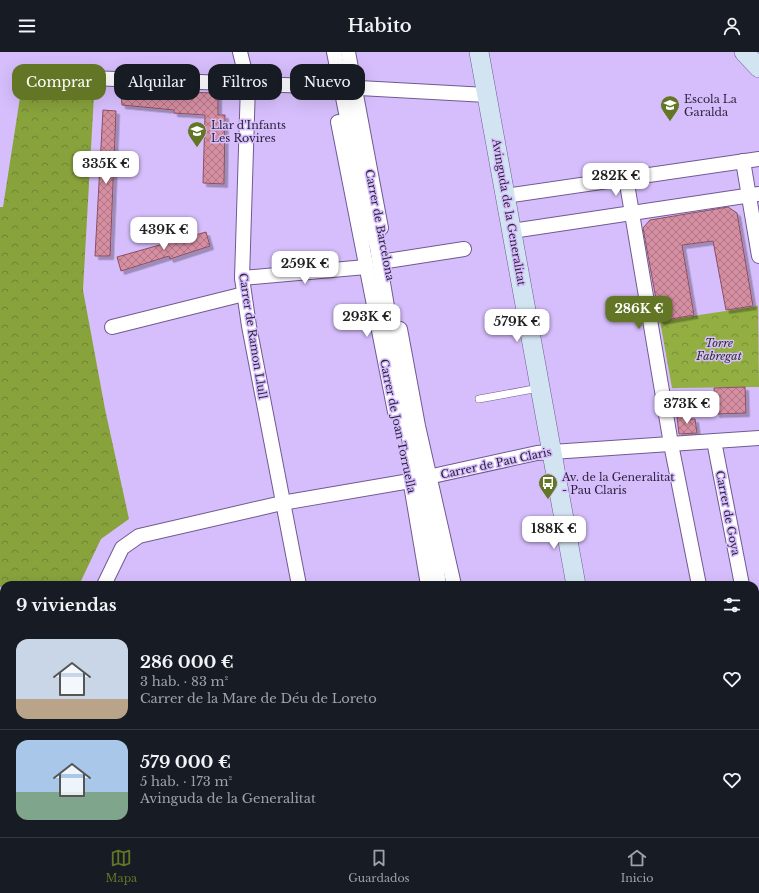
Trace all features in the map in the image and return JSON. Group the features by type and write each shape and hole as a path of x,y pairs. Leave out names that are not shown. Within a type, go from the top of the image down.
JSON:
{"main road":[{"name":"Avinguda de la Generalitat","path":"479,52 575,581"},
{"path":"744,52 759,68"}],"street":[{"name":"Carrer de Ramon Llull","path":"240,52 243,64"},
{"name":"Carrer de Barcelona","path":"324,52 330,64"},
{"path":"334,52 337,64"},
{"name":"Carrer de Barcelona","path":"346,64 348,52"},
{"path":"106,79 208,82"},
{"path":"365,88 487,95"},
{"name":"Carrer de Ramon Llull","path":"248,100 242,278 282,503 298,581"},
{"name":"Carrer de Joan Torruella","path":"343,100 347,174 362,267 395,373 419,479 428,581"},
{"path":"344,100 362,194 377,247 395,373"},
{"name":"Carrer de Barcelona","path":"345,100 387,261 419,479 453,581"},
{"path":"505,196 759,159"},
{"path":"742,161 753,195 759,256"},
{"path":"626,178 672,444 698,581"},
{"path":"512,231 753,195"},
{"path":"371,224 372,282"},
{"path":"387,261 464,250"},
{"path":"242,278 362,267"},
{"path":"112,327 244,294"},
{"name":"Carrer de Pau Claris","path":"106,581 122,548 140,536 282,503 419,479 551,451 759,438"},
{"name":"Carrer de Goya","path":"714,441 741,581"},
{"path":"419,479 432,533 439,581"}],"lane":[{"path":"479,399 541,388"}],"green space":[{"path":"20,100 94,100 83,290 105,409 129,519 101,539 81,581 0,581 0,207 3,207"},
{"name":"Torre Fabregat","path":"758,306 759,387 672,388 660,321"}],"building":[{"path":"200,93 208,93 208,100 218,100 218,115 225,115 224,184 203,183 205,115 174,113 174,110 122,105 122,100 200,100"},
{"path":"103,110 116,111 110,256 95,256"},
{"path":"728,207 737,213 753,306 726,310 713,241 682,245 694,315 660,321 643,228 650,220"},
{"path":"206,232 210,246 170,259 169,256 121,271 117,257"},
{"path":"745,387 746,413 716,414 714,388"},
{"path":"688,415 688,419 695,419 697,433 679,434 677,417"}],"place":[{"name":"Escola La Garalda","path":"670,122"},
{"name":"Llar d'Infants Les Rovires","path":"197,148"},
{"name":"Av. de la Generalitat - Pau Claris","path":"548,500"}]}
